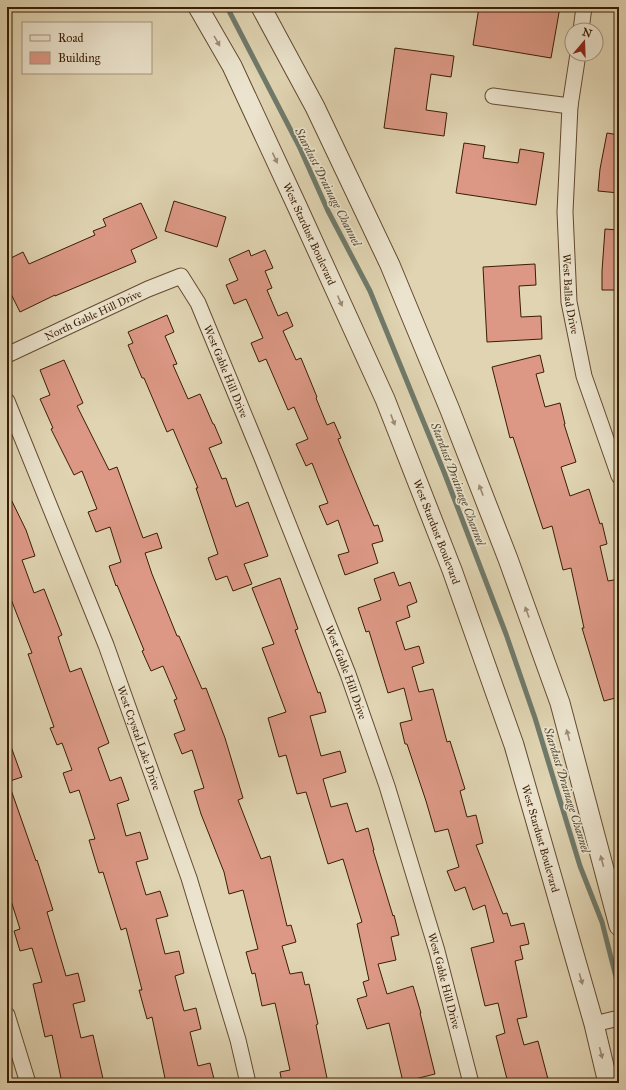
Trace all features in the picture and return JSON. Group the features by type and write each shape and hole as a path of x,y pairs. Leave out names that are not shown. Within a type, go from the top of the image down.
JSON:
{"street":[{"name":"West Stardust Boulevard","path":"198,7 232,66 385,399 452,570 514,745 594,1024 608,1083"},
{"path":"261,7 315,106 390,265 450,410 508,559 560,703 619,926"},
{"path":"582,22 584,7"},
{"name":"West Ballad Drive","path":"577,62 570,106 565,212 569,302 584,376 619,476"},
{"path":"493,96 570,106"},
{"name":"North Gable Hill Drive","path":"7,355 148,289 181,276"},
{"name":"West Gable Hill Drive","path":"181,276 201,310 348,674 387,786 433,936 471,1083"},
{"name":"West Crystal Lake Drive","path":"7,400 106,645 189,878 238,1040 248,1083"},
{"path":"7,1015 28,1083"},
{"path":"594,1024 619,1018"}],"building":[{"path":"479,7 560,7 551,58 473,45"},
{"path":"395,48 454,56 451,77 431,74 426,110 447,113 444,136 384,128"},
{"path":"607,133 619,135 619,193 598,191 600,169"},
{"path":"464,143 485,146 483,158 518,163 520,149 544,153 536,205 456,193"},
{"path":"174,201 226,217 217,247 165,231"},
{"path":"141,203 157,238 131,250 136,262 55,295 20,312 11,294 7,296 7,260 23,252 29,264 95,235 93,231 106,226 103,219"},
{"path":"605,229 619,230 619,290 602,290"},
{"path":"249,250 251,256 265,250 273,268 265,271 272,288 267,290 278,316 287,312 293,326 283,331 296,360 301,358 327,425 334,422 341,438 338,439 374,526 378,525 383,541 372,544 378,563 345,575 338,555 349,552 338,520 327,525 319,506 328,503 312,463 306,466 296,444 308,439 294,407 288,410 266,359 259,362 251,343 263,338 246,299 234,304 226,285 238,280 229,259"},
{"path":"535,264 536,285 519,286 521,317 541,316 542,339 487,342 483,267"},
{"path":"167,315 174,332 165,336 177,364 173,365 188,399 200,394 222,443 209,448 222,479 226,478 236,507 248,502 268,556 244,564 252,584 233,591 227,576 216,580 208,558 218,554 196,488 198,488 173,429 167,432 128,345 133,343 128,332"},
{"path":"540,355 544,372 536,374 545,407 560,403 564,424 576,462 561,467 570,496 589,489 600,524 602,523 607,544 600,546 608,581 619,579 619,697 604,701 582,628 584,628 571,568 563,570 552,526 543,529 513,437 510,438 492,367"},
{"path":"64,360 83,403 77,406 109,470 117,467 143,538 157,533 162,548 145,553 177,636 179,636 202,689 206,688 225,738 243,798 238,800 261,859 270,856 287,926 291,925 296,942 282,946 290,974 302,972 305,985 309,984 318,1024 316,1025 328,1083 282,1083 280,1072 290,1070 275,1003 262,1006 255,973 252,974 246,952 258,949 243,890 229,894 224,872 201,814 194,791 204,788 192,750 182,754 174,734 185,730 174,700 177,699 163,666 151,671 142,651 144,650 117,585 116,586 109,566 121,562 110,527 96,532 88,512 97,509 82,471 74,475 51,429 53,428 40,399 50,395 40,370"},
{"path":"7,491 26,530 35,556 22,560 34,593 44,589 62,635 58,637 70,672 81,668 109,743 98,748 110,781 121,777 129,800 117,804 126,836 140,832 148,859 136,862 146,895 160,891 168,916 156,919 165,954 179,951 184,973 175,976 184,1011 196,1008 201,1029 190,1032 198,1066 210,1063 215,1083 166,1083 152,1017 147,1019 139,990 142,990 126,928 121,930 103,872 99,873 89,840 95,839 79,790 70,793 63,773 72,770 62,743 57,745 50,728 54,727 28,654 32,653 7,589"},
{"path":"394,572 399,586 410,582 417,602 407,606 410,617 396,622 405,650 419,646 424,663 412,667 419,692 433,689 447,742 450,741 465,789 460,791 467,817 476,815 483,843 476,845 503,914 507,913 511,926 524,923 529,944 520,946 523,959 515,961 527,1017 517,1019 524,1045 538,1041 549,1083 508,1083 496,1036 505,1033 498,1003 485,1006 471,948 494,942 485,905 473,910 465,887 455,891 447,871 459,867 448,829 435,832 407,744 405,744 400,723 412,720 404,688 388,693 369,631 366,632 358,608 381,600 374,579"},
{"path":"280,578 298,629 295,630 318,693 320,692 326,712 310,716 321,756 340,751 346,772 323,779 331,807 347,803 356,832 368,828 373,850 393,916 394,915 399,935 391,937 396,960 378,964 387,994 413,986 421,1013 435,1074 403,1082 389,1023 367,1029 357,999 367,996 363,982 369,980 357,924 362,922 343,859 328,864 306,792 297,794 286,755 279,757 268,718 286,712 262,648 274,644 252,588"},
{"path":"7,741 9,741 22,777 7,782"},
{"path":"9,784 36,861 37,860 53,910 47,912 66,976 78,973 85,1001 73,1004 81,1038 93,1035 104,1083 62,1083 52,1035 45,1037 33,984 42,982 32,948 20,951 14,931 20,929 7,888 7,785"}],"waterway":[{"name":"Stardust Drainage Channel","path":"227,7 299,146 328,211 370,291 444,472 506,634 535,718 580,866 602,922 619,989"}]}
